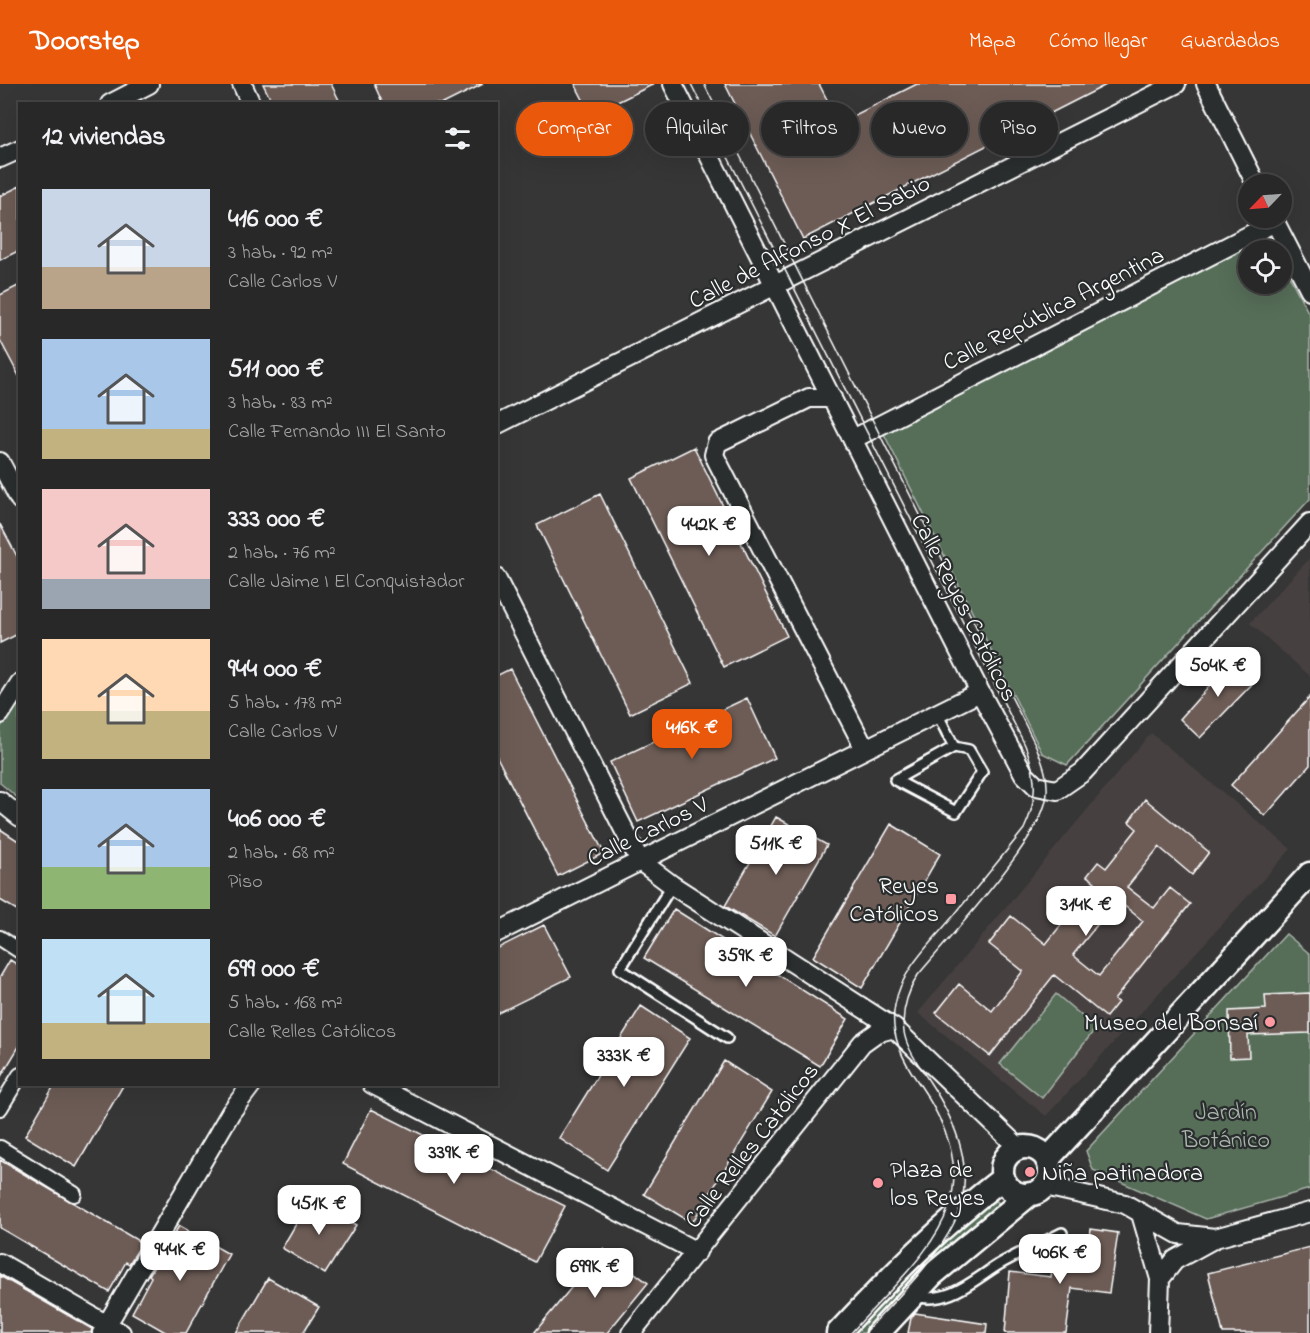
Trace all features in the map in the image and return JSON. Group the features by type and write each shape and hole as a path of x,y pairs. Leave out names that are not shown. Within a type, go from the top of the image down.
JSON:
{"street":[{"path":"118,94 149,84"},
{"path":"242,84 250,102"},
{"name":"Calle Reyes Católicos","path":"673,84 980,692 1024,774 1036,786 1057,790 1083,772 1310,523"},
{"name":"Calle de Alfonso X El Sabio","path":"498,424 1176,84"},
{"path":"1206,84 1251,174"},
{"path":"0,158 18,149"},
{"name":"Calle República Argentina","path":"853,439 1259,228"},
{"path":"1278,228 1310,290"},
{"path":"832,398 809,398 717,443 714,455 865,750"},
{"path":"0,462 18,496"},
{"path":"498,582 640,861 672,885 894,1029 1019,1148"},
{"path":"0,714 18,686"},
{"name":"Calle Carlos V","path":"498,932 980,692"},
{"path":"0,801 18,815"},
{"path":"1047,1160 1306,884"},
{"path":"0,938 18,950"},
{"name":"Calle Relles Católicos","path":"631,1333 862,1043 876,1032 894,1029"},
{"path":"0,1108 18,1078"},
{"path":"0,1263 110,1330 231,1112 250,1086"},
{"path":"376,1086 697,1252"},
{"path":"0,1148 74,1194"},
{"path":"878,1333 932,1275 1038,1190 1050,1170 1047,1160 1035,1149 1019,1148 1008,1155 1004,1163 1003,1178 1013,1191 1038,1190 1125,1204 1178,1234 1215,1238"},
{"path":"838,1333 897,1268 934,1233 1003,1178"},
{"path":"1160,1280 1175,1260 1215,1238 1310,1212"},
{"path":"1141,1214 1160,1280 1158,1333"}],"lane":[{"path":"938,713 954,747"},
{"path":"954,747 969,750 982,772 956,812 895,780 954,747"},
{"path":"672,885 620,969 728,1038"},
{"path":"911,1296 929,1300 962,1292 999,1265 1062,1233"}],"shaded area":[{"path":"1310,558 1310,676 1250,623"},
{"path":"1151,733 1291,849 1046,1116 918,1013"}],"green space":[{"path":"1265,228 1271,240 1240,240"},
{"path":"1238,241 1238,294 1292,294 1292,281 1310,316 1310,499 1067,765 1042,753 883,432"},
{"path":"18,701 18,798 0,783 0,728"},
{"name":"Jardín Botánico","path":"1286,934 1310,954 1310,1189 1206,1219 1093,1170 1086,1151"},
{"path":"1056,994 1096,1028 1042,1098 1000,1064"},
{"path":"995,1199 1003,1208 870,1333 847,1333 908,1264"}],"building":[{"path":"263,84 331,84 340,102 272,102"},
{"path":"374,84 483,84 447,102 382,102"},
{"path":"575,84 654,84 617,102 584,102"},
{"path":"725,84 819,84 828,102 761,102 761,156 749,132 749,102 734,102"},
{"path":"917,84 1108,84 1058,109 1058,102 980,102 980,149 968,155 968,102 881,102"},
{"path":"871,107 871,156 966,156 803,239 761,156 859,156 859,113"},
{"path":"18,187 18,251 0,260 0,196"},
{"path":"18,286 18,374 0,340 0,295"},
{"path":"694,447 787,636 724,667 631,478"},
{"path":"600,494 693,683 630,714 537,525"},
{"path":"0,524 18,558 18,634 0,643"},
{"path":"1233,659 1257,679 1200,738 1180,719"},
{"path":"510,669 604,853 558,876 498,759 498,675"},
{"path":"1310,697 1310,765 1265,816 1231,785"},
{"path":"747,698 775,758 638,822 610,762"},
{"path":"1145,799 1209,852 1192,875 1159,847 1127,887 1154,908 1170,888 1190,904 1114,1000 1118,1002 1106,1017 1054,975 990,1056 936,1013 959,984 992,1011 1023,971 989,944 1011,916 1046,944 1095,882 1087,876 1098,862 1106,868 1137,829 1129,822","holes":["1117,900 1143,921 1099,976 1073,955"]},
{"path":"776,817 827,845 775,936 725,906"},
{"path":"891,824 940,854 862,988 813,957"},
{"path":"0,829 18,841 18,911 0,900"},
{"path":"674,909 848,1019 820,1066 644,958"},
{"path":"544,925 571,977 498,1013 498,948"},
{"path":"10,960 18,965 18,1048 0,1078 0,977"},
{"name":"Museo del Bonsaí","path":"1310,993 1310,1033 1248,1035 1249,1057 1230,1058 1229,1011 1266,1009 1265,995"},
{"path":"641,1006 690,1038 607,1170 559,1138"},
{"path":"724,1061 772,1092 692,1223 644,1194"},
{"path":"54,1086 123,1086 76,1167 25,1136"},
{"path":"371,1109 565,1206 535,1262 343,1164"},
{"path":"0,1160 142,1243 129,1264 126,1262 109,1292 0,1228"},
{"path":"311,1198 356,1225 325,1274 282,1248"},
{"path":"179,1226 229,1254 186,1333 167,1333 132,1313 151,1277 149,1275"},
{"path":"1091,1229 1118,1233 1109,1293 1072,1288 1066,1333 1005,1333 1010,1272 1051,1277 1055,1246 1063,1248 1064,1244 1082,1246 1083,1241 1089,1242"},
{"path":"1310,1247 1310,1333 1223,1333 1208,1273"},
{"path":"603,1249 648,1283 607,1333 534,1333"},
{"path":"0,1276 92,1329 91,1333 0,1333"},
{"path":"268,1278 319,1307 303,1333 236,1333"},
{"path":"915,1313 987,1324 986,1333 908,1333 911,1318"}],"tram line":[{"path":"691,84 1025,745 1034,778 1034,798 1024,829 919,956 898,992 894,1016 896,1037 903,1057 943,1125 953,1161 952,1192 943,1221 927,1248 851,1333"},
{"path":"704,84 1036,746 1046,779 1046,800 1027,840 991,889 918,975 908,995 903,1017 906,1039 914,1058 939,1097 956,1131 964,1167 964,1186 961,1204 954,1223 936,1253 865,1333"}],"place":[{"name":"Reyes Católicos","path":"951,899"},
{"name":"Museo del Bonsaí","path":"1270,1022"},
{"name":"Niña patinadora","path":"1030,1172"},
{"name":"Plaza de los Reyes","path":"878,1183"}]}
